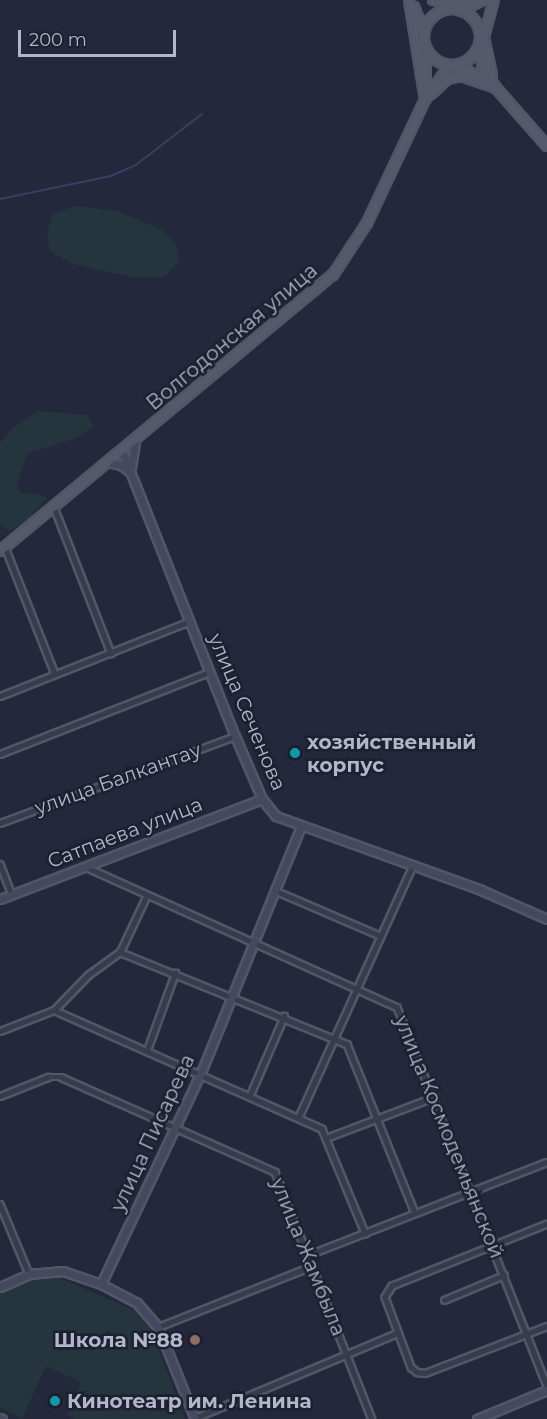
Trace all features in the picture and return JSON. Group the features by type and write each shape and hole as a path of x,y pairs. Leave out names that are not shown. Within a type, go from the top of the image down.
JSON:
{"main road":[{"path":"410,0 424,32 425,100"},
{"path":"410,0 425,100"},
{"path":"424,0 445,10 461,11 473,19 479,32"},
{"path":"433,0 457,4 471,0"},
{"path":"461,11 483,0"},
{"path":"493,0 484,37 496,88"},
{"path":"493,0 479,32 482,64 496,88 547,146"},
{"path":"424,32 432,18 445,10"},
{"path":"425,100 454,65 472,57 479,43"},
{"path":"426,48 431,57 454,65 496,88"},
{"path":"425,100 447,79 461,76 496,88"},
{"name":"Волгодонская улица","path":"2,549 333,275 367,223 425,100"}],"street":[{"path":"131,473 131,450 136,438"},
{"name":"улица Сеченова","path":"122,451 262,799 276,816 413,865 547,919"},
{"path":"107,462 121,465 131,473"},
{"path":"54,507 111,652"},
{"path":"2,549 55,674"},
{"path":"0,696 191,621"},
{"path":"0,754 212,671"},
{"name":"улица Балкантау","path":"0,823 236,736"},
{"name":"Сатпаева улица","path":"0,899 262,799"},
{"name":"улица Писарева","path":"101,1284 200,1075 301,826"},
{"path":"0,864 12,895"},
{"path":"299,1116 413,865"},
{"name":"улица Космодемьянской","path":"84,866 146,897 358,988 401,1012 547,1387"},
{"path":"274,890 381,936"},
{"path":"0,1031 54,1010 88,975 120,952 146,897"},
{"path":"120,952 231,995 347,1044 415,1213"},
{"path":"147,1050 175,973"},
{"path":"54,1010 299,1116 322,1129 365,1233"},
{"path":"250,1095 284,1017"},
{"name":"улица Жамбыла","path":"0,1096 48,1077 61,1077 177,1125 275,1172 372,1419"},
{"path":"326,1138 434,1097"},
{"path":"308,1255 547,1162"},
{"path":"0,1204 29,1274"},
{"path":"547,1224 388,1288 386,1302 411,1367 421,1373 547,1326"},
{"path":"158,1327 312,1266"},
{"path":"0,1287 29,1274 63,1271 101,1284 145,1309 158,1327 195,1418 398,1333"},
{"path":"444,1300 504,1275"},
{"path":"477,1419 547,1387"}],"shaded area":[{"path":"76,206 117,211 163,230 177,246 179,261 165,277 132,277 72,264 50,251 47,235 52,214"},
{"path":"38,411 87,415 94,427 76,438 27,454 17,485 21,494 38,493 47,498 24,524 9,531 0,525 0,443 15,426"},
{"path":"53,1275 140,1313 150,1327 185,1419 75,1419 67,1415 81,1382 46,1366 22,1418 0,1408 0,1291 36,1277"}],"waterway":[{"path":"0,199 111,176 136,165 202,114"}],"place":[{"name":"хозяйственный корпус","path":"295,753"},
{"name":"Школа №88","path":"195,1340"},
{"name":"Кинотеатр им. Ленина","path":"55,1401"}]}
